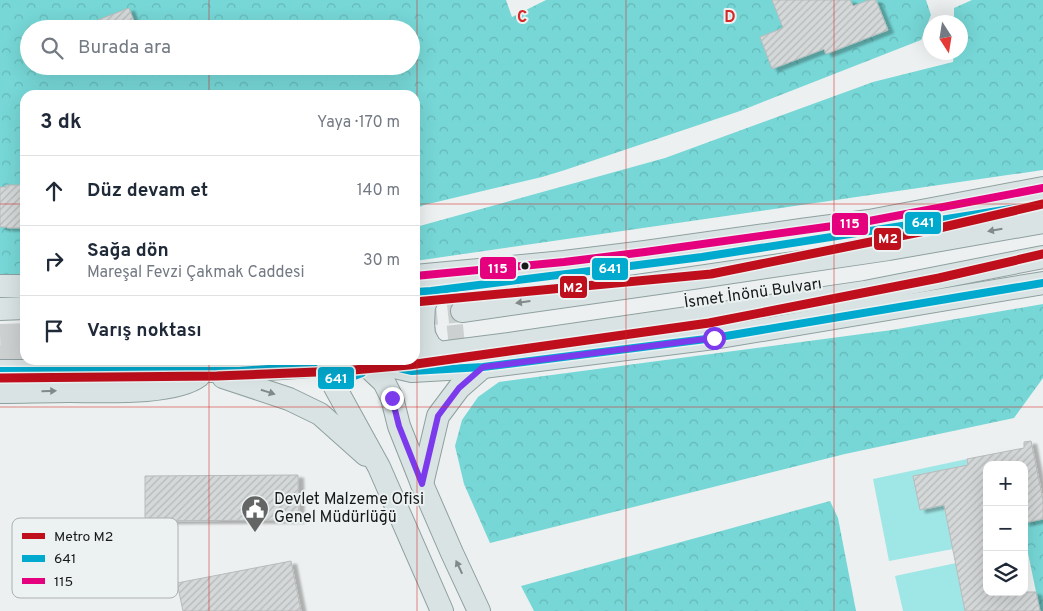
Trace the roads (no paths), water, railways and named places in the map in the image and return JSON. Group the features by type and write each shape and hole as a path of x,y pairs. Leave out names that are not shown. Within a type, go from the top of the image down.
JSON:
{"main road":[{"path":"420,276 573,261 869,221 1043,188"},
{"path":"439,353 430,346 424,336 423,292 702,257 1043,204"},
{"name":"İsmet İnönü Bulvarı","path":"462,311 888,249 1043,222"},
{"path":"420,353 439,353 526,342 865,292 1042,258"},
{"name":"İsmet İnönü Bulvarı","path":"464,335 878,276 1042,258"},
{"path":"382,365 412,371 483,367 714,338 1043,283"},
{"path":"0,286 20,286"},
{"path":"0,309 20,308"},
{"path":"0,372 205,371 268,365"},
{"path":"311,365 330,378 349,378 362,372 370,365"},
{"path":"373,365 392,398 399,426 422,484 480,611"},
{"path":"422,484 438,416 459,388 483,367"},
{"path":"0,392 126,391 170,387 195,379 205,371"},
{"path":"205,371 289,399 320,414 379,467"},
{"path":"330,378 379,467 442,611"}],"tunnel":[{"path":"420,315 462,311"},
{"path":"0,335 20,334"},
{"path":"420,339 464,335"},
{"path":"0,356 20,356"}],"metro line":[{"name":"M2","path":"420,302 711,274 935,229 1043,204"},
{"name":"M2","path":"420,363 709,323 939,278 1043,254"},
{"name":"M2","path":"0,378 217,376 342,371 409,365"}],"place":[{"name":"Devlet Malzeme Ofisi Genel Müdürlüğü","path":"255,533"}]}
